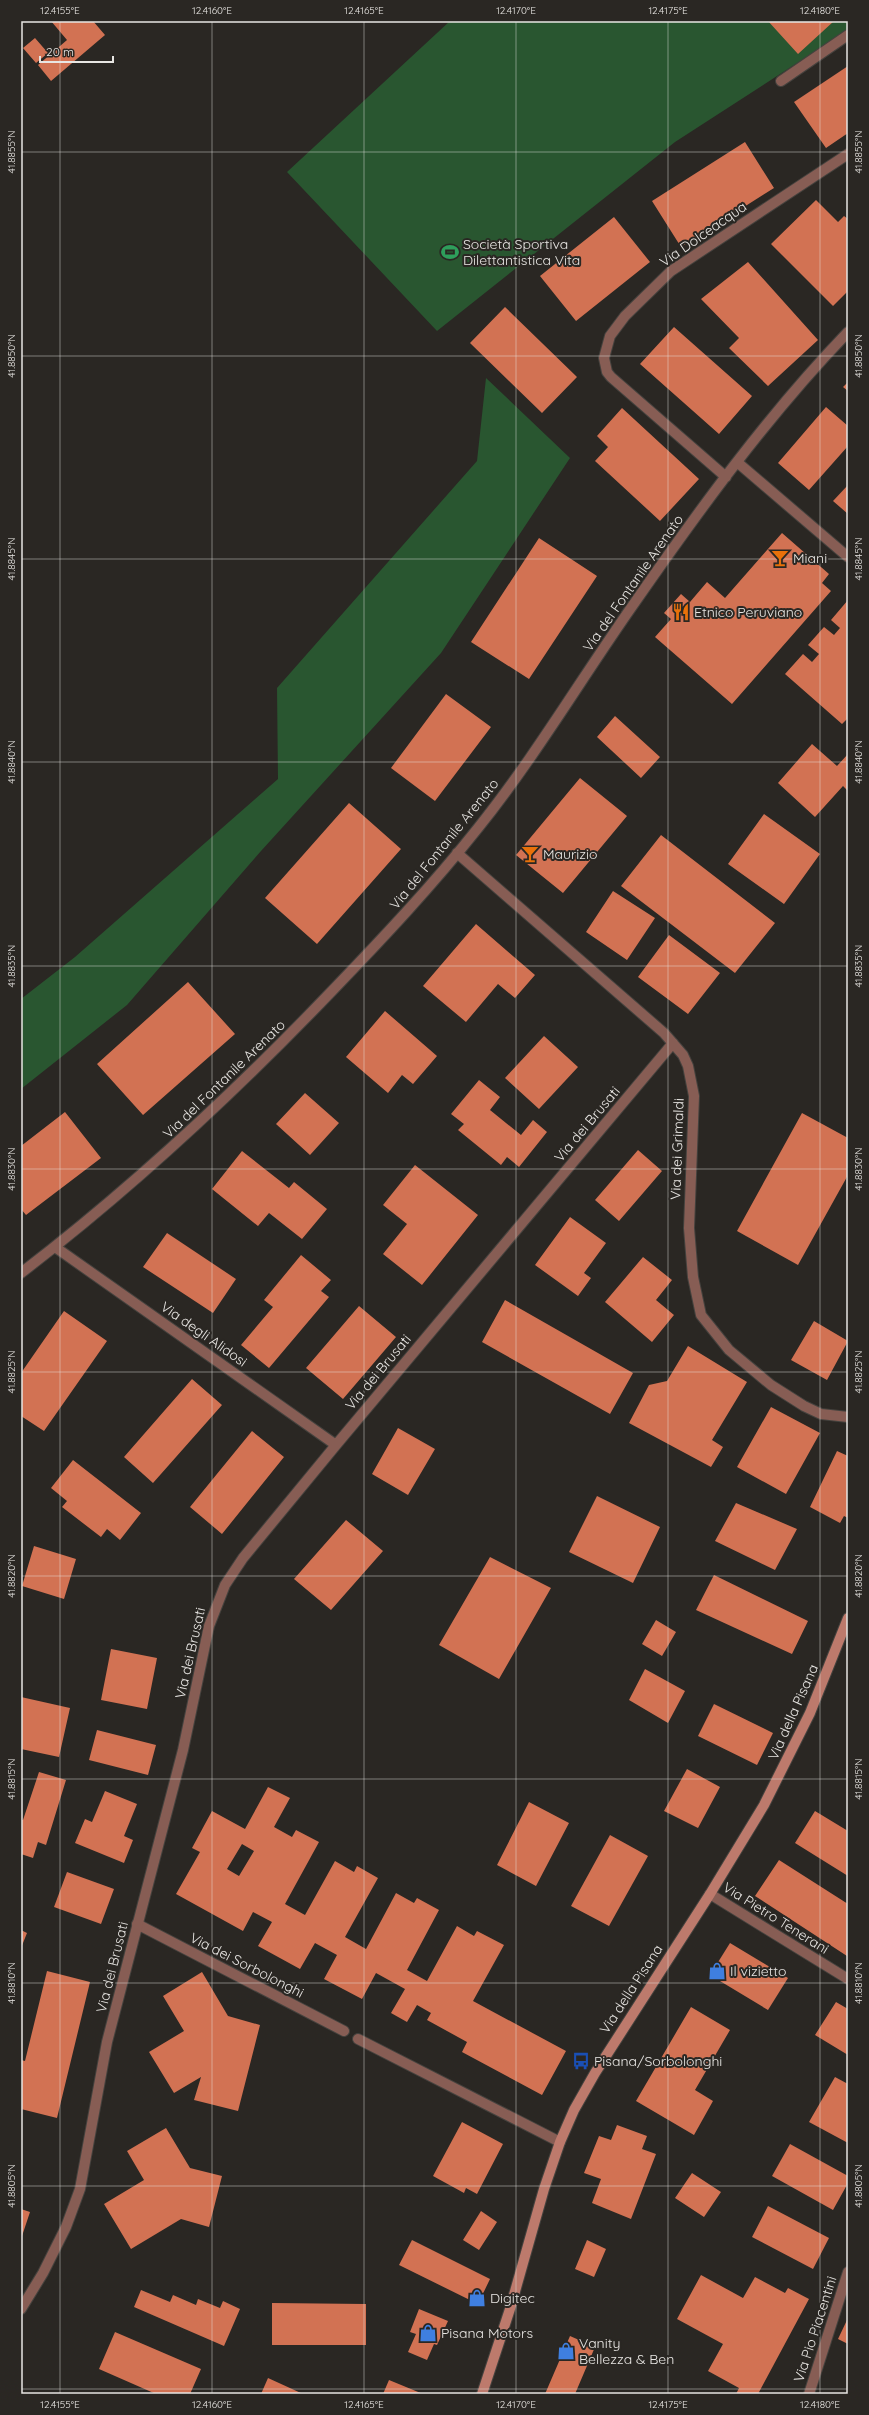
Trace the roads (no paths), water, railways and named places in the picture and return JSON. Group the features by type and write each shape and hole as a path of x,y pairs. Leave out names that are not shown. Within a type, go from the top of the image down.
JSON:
{"main road":[{"name":"Via della Pisana","path":"482,2394 510,2309 535,2216 560,2142 594,2073 710,1894 764,1805 795,1745 848,1618"}],"street":[{"path":"781,81 848,35"},
{"name":"Via Dolceacqua","path":"726,477 611,378 604,358 607,343 625,316 670,271 848,154"},
{"name":"Via del Fontanile Arenato","path":"21,1273 150,1169 234,1092 397,923 478,828 544,739 633,604 737,462 804,380 848,332"},
{"path":"737,462 848,557"},
{"name":"Via dei Grimaldi","path":"457,853 673,1042 688,1066 694,1096 689,1228 693,1277 701,1315 729,1350 771,1386 821,1414 848,1417"},
{"name":"Via dei Brusati","path":"21,2309 43,2273 63,2233 80,2189 107,2042 183,1750 209,1626 225,1585 243,1558 336,1445 673,1042"},
{"name":"Via degli Alidosi","path":"55,1247 336,1445"},
{"name":"Via Pietro Tenerani","path":"710,1894 848,1979"},
{"name":"Via dei Sorbolonghi","path":"137,1924 344,2031"},
{"path":"358,2039 560,2142"},
{"name":"Via Pio Piacentini","path":"809,2394 848,2272"}],"place":[{"name":"Società Sportiva Dilettantistica Vita","path":"450,252"},
{"name":"Miani","path":"780,558"},
{"name":"Etnico Peruviano","path":"681,612"},
{"name":"Maurizio","path":"530,854"},
{"name":"Il vizietto","path":"717,1971"},
{"name":"Pisana/Sorbolonghi","path":"581,2061"},
{"name":"Digitec","path":"477,2298"},
{"name":"Pisana Motors","path":"428,2333"},
{"name":"Vanity Bellezza & Ben","path":"566,2351"}]}
